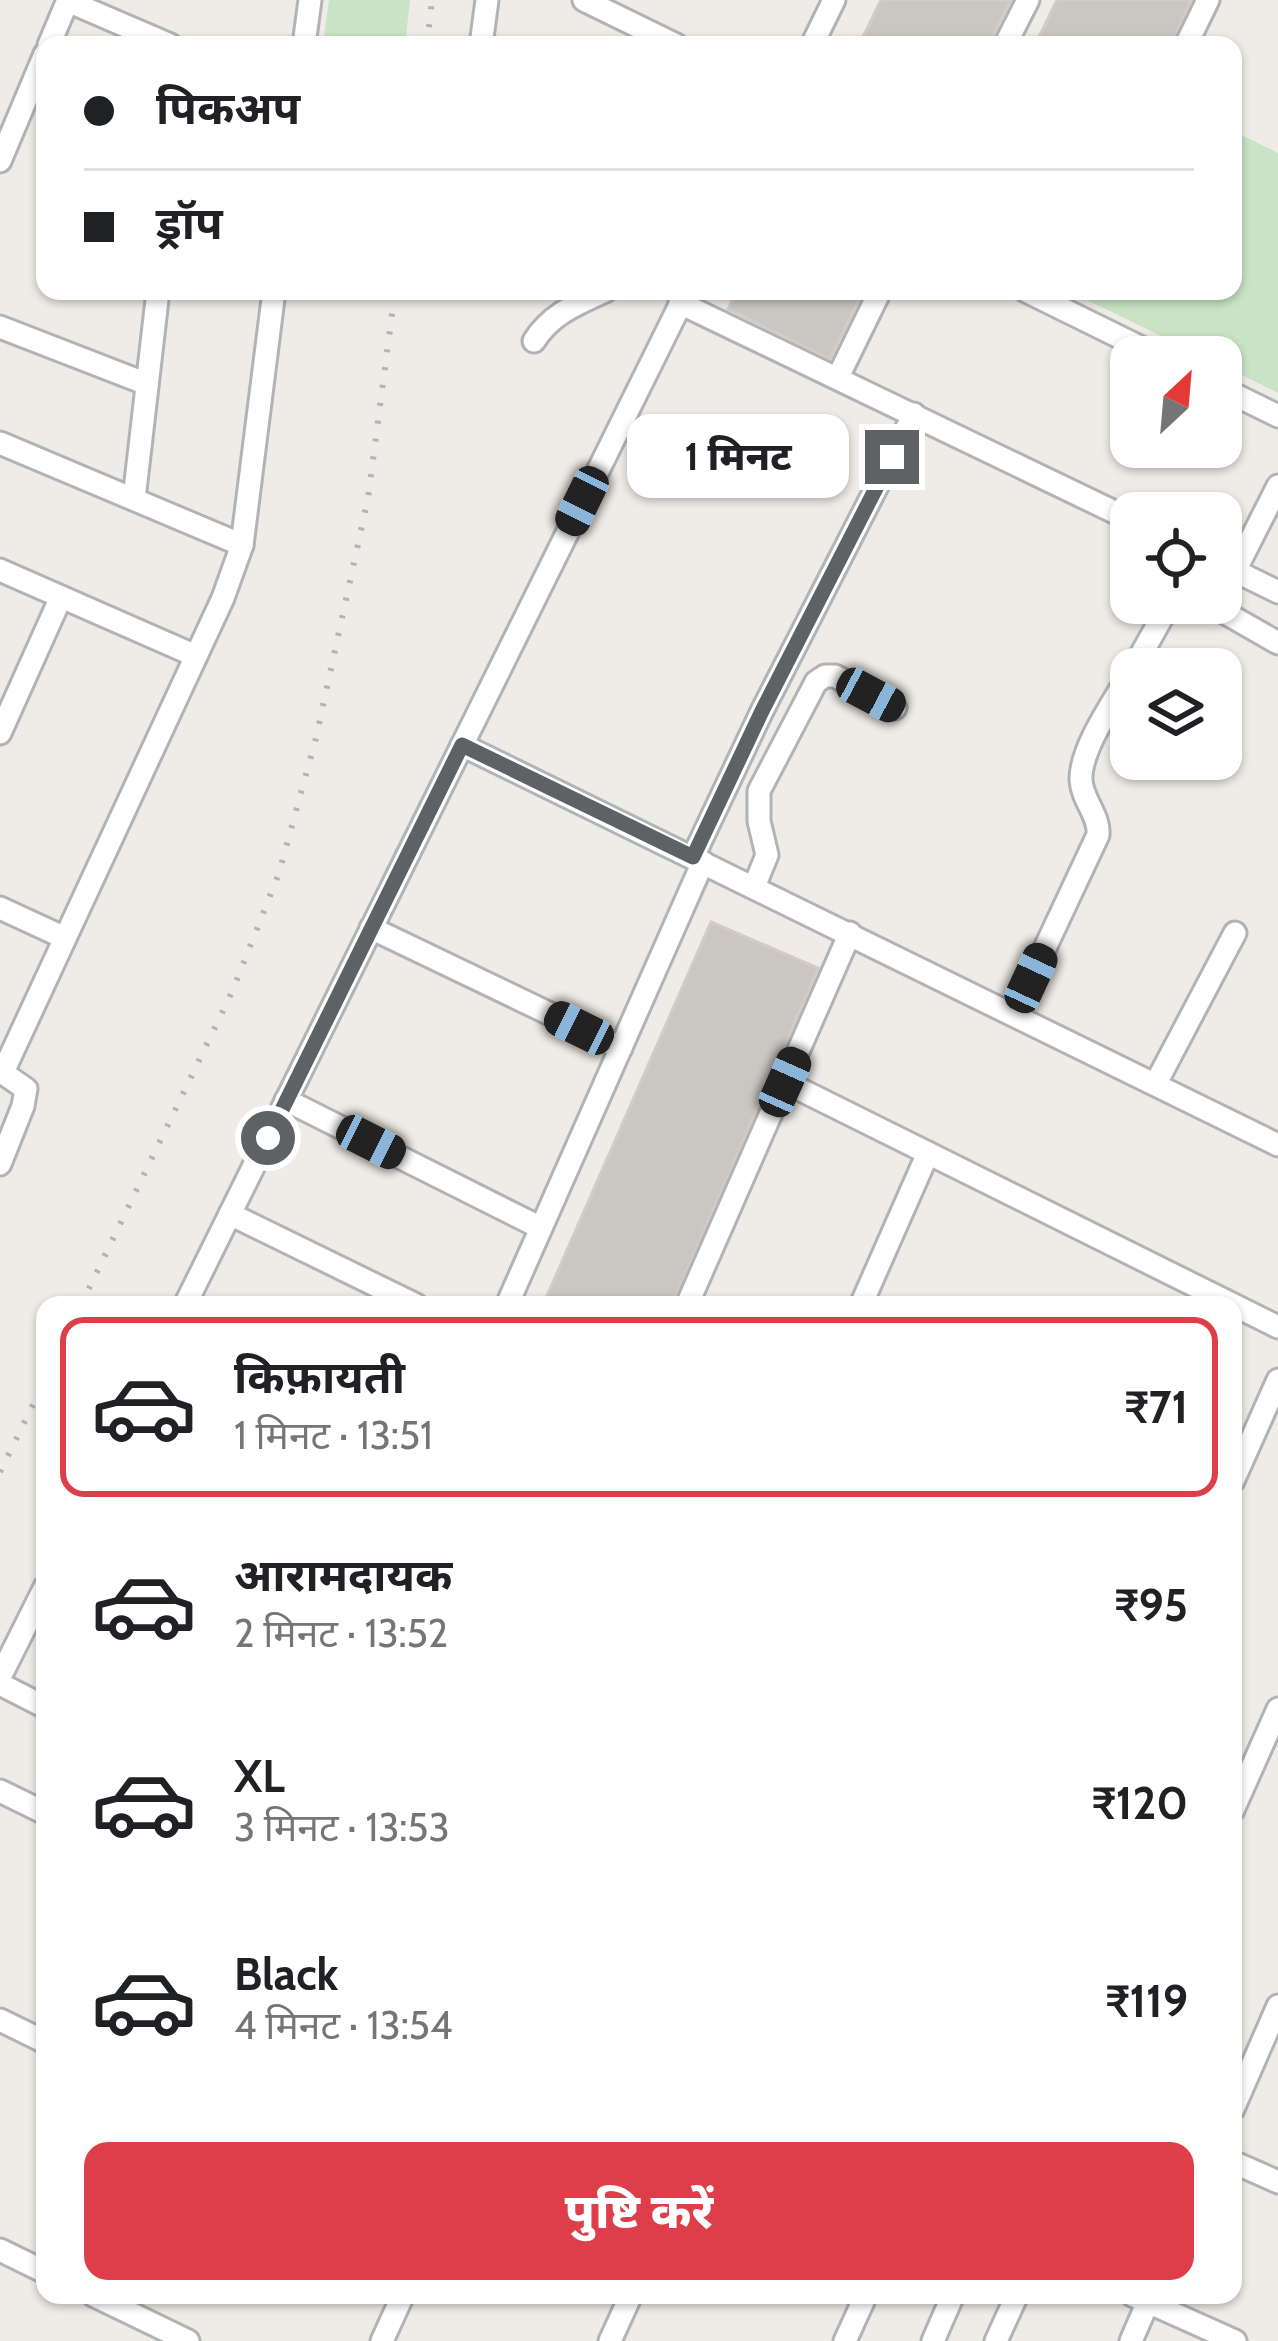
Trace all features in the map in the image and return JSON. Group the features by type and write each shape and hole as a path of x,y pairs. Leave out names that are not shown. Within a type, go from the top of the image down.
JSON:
{"street":[{"path":"53,36 68,0 150,36"},
{"path":"305,36 310,0"},
{"path":"482,36 487,0"},
{"path":"584,0 658,36"},
{"path":"816,36 834,0"},
{"path":"1010,36 1028,0"},
{"path":"1190,36 1208,0"},
{"path":"0,161 35,108"},
{"path":"134,499 157,300"},
{"path":"0,1164 26,1096 26,1089 1,1071 223,598 242,545 273,300"},
{"path":"534,341 546,324 584,300"},
{"path":"189,1296 682,300"},
{"path":"689,300 1110,510"},
{"path":"838,377 876,300"},
{"path":"1064,300 1125,336"},
{"path":"0,327 147,384"},
{"path":"1242,398 1278,416"},
{"path":"511,1296 762,711 914,414"},
{"path":"0,443 242,545"},
{"path":"1242,544 1278,486"},
{"path":"0,570 196,656"},
{"path":"1242,574 1278,592"},
{"path":"0,731 62,597"},
{"path":"1242,623 1278,644"},
{"path":"754,887 767,855 759,821 759,790 816,682 835,676 895,708"},
{"path":"1014,1014 1098,836 1099,826 1084,795 1081,775 1110,711"},
{"path":"462,745 1278,1144"},
{"path":"0,908 65,938"},
{"path":"371,928 621,1048"},
{"path":"1156,1083 1235,933"},
{"path":"690,1296 850,934"},
{"path":"785,1082 1216,1296"},
{"path":"286,1100 541,1228"},
{"path":"865,1296 928,1153"},
{"path":"230,1214 398,1296"},
{"path":"1242,1309 1278,1327"},
{"path":"1242,1461 1278,1380"},
{"path":"36,1606 0,1681 36,1702"},
{"path":"1242,1789 1278,1709"},
{"path":"1254,1762 1278,1772"},
{"path":"0,1791 36,1809"},
{"path":"1242,2088 1278,2006"},
{"path":"0,2020 36,2038"},
{"path":"1242,2166 1278,2182"},
{"path":"0,2250 36,2268"},
{"path":"112,2304 188,2341"},
{"path":"382,2341 399,2304"},
{"path":"610,2341 627,2304"},
{"path":"845,2341 862,2304"},
{"path":"933,2341 949,2304"},
{"path":"996,2341 1013,2304"},
{"path":"1131,2341 1142,2304"},
{"path":"1157,2304 1234,2341"}],"green space":[{"path":"329,0 410,0 406,36 324,36"},
{"path":"1242,135 1278,153 1278,393 1242,375 1242,336 1161,336 1087,300 1242,300"}],"building":[{"path":"881,0 1011,0 993,36 863,36"},
{"path":"1057,0 1191,0 1175,36 1039,36"},
{"path":"732,300 859,300 830,359 728,309"},
{"path":"711,922 818,968 676,1296 547,1296"}],"railway":[{"path":"428,36 432,0"},
{"path":"85,1296 232,992 279,873 316,738 368,498 394,300"},
{"path":"0,1472 36,1398"}],"route":[{"path":"268,1138 462,745 693,857 892,457"}]}
